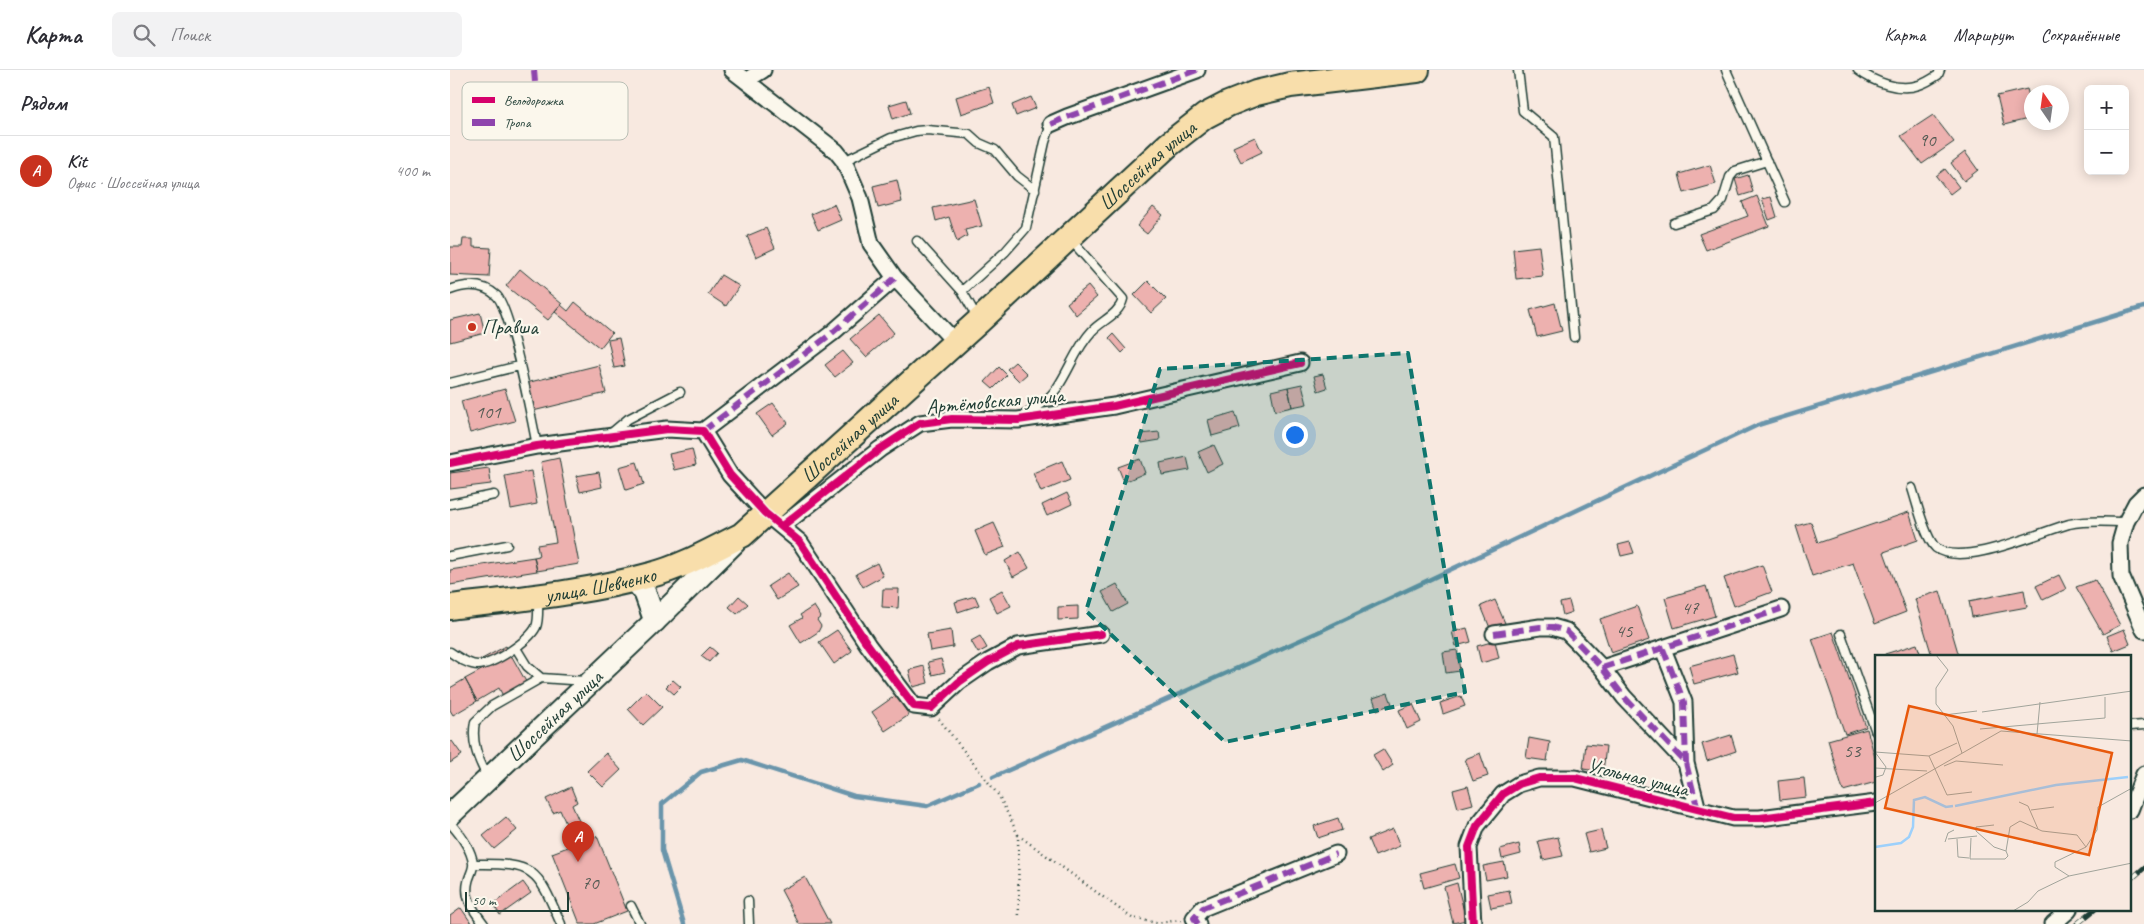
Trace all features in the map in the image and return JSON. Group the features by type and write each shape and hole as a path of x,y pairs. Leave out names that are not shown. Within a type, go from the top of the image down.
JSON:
{"main road":[{"name":"Шоссейная улица","path":"450,815 656,620 742,535 773,520 955,342 1168,145 1205,116 1256,93 1290,85 1417,70"},
{"name":"улица Шевченко","path":"450,606 539,596 653,575 697,558 742,535"},
{"path":"634,579 645,593 656,620"}],"street":[{"path":"732,70 836,151 844,161 860,198 871,244 895,278 955,342"},
{"path":"747,80 763,70"},
{"path":"1051,124 1197,70"},
{"path":"450,463 537,446 667,429 703,431 831,334 895,278"},
{"name":"Артёмовская улица","path":"773,520 920,423 952,419 1018,420 1114,406 1300,363"},
{"path":"703,431 730,475 773,520 800,542 868,645 914,706 931,708 959,682 1018,646 1101,634"},
{"path":"2144,495 2136,503 2126,522 2120,543 2121,576 2144,630"},
{"path":"1602,668 1781,609"},
{"name":"Угольная улица","path":"1494,634 1540,627 1566,632 1602,668 1624,697 1686,762 1698,810"},
{"path":"1663,649 1684,702 1686,762"},
{"path":"2132,805 2144,774"},
{"name":"Угольная улица","path":"1473,924 1469,847 1477,826 1503,794 1519,784 1539,778 1575,778 1734,818 1760,818 1875,803"},
{"path":"1196,921 1203,908 1336,854"},
{"path":"2053,924 2067,912"}],"lane":[{"path":"1518,70 1523,111 1554,137 1574,337"},
{"path":"1726,70 1784,202"},
{"path":"1858,70 1873,80 1896,87 1918,86 1938,76 1940,70"},
{"path":"962,291 1005,252 1026,228 1045,142 1051,124"},
{"path":"844,161 891,138 916,131 969,134 979,142 995,150 1017,176 1035,190"},
{"path":"1674,223 1714,210 1723,200 1727,183 1735,171 1767,161"},
{"path":"1018,420 1041,405 1057,388 1085,338 1122,305 1123,299 1068,238"},
{"path":"916,241 962,291 979,321"},
{"path":"450,290 474,285 486,288 498,297 504,310 537,446"},
{"path":"450,383 518,366"},
{"path":"605,438 628,419 680,392"},
{"path":"1912,488 1933,544 1943,551 1951,553 2002,547 2069,524 2094,521 2126,522"},
{"path":"450,504 494,495"},
{"path":"450,556 507,545"},
{"path":"450,652 472,664 480,665 516,648 529,638 537,625 539,596"},
{"path":"1841,634 1875,729"},
{"path":"516,648 527,666 542,678 590,682"},
{"path":"488,779 478,760 473,732 475,722 492,706 542,678"},
{"path":"450,823 463,838 474,864 468,884 467,896 470,905 484,924"},
{"path":"474,864 503,864 525,868 536,875 545,888 561,924"},
{"path":"748,901 749,924"},
{"path":"631,906 640,924"}],"path":[{"path":"931,708 999,796 1018,835 1020,924"},
{"path":"1018,835 1132,918 1157,923 1196,921"}],"highlighted area":[{"path":"1408,353 1465,692 1225,742 1086,611 1160,369"}],"building":[{"path":"989,87 994,103 961,114 956,97"},
{"path":"2024,90 2024,120 2004,125 1997,96"},
{"path":"1031,97 1036,108 1016,116 1012,105"},
{"path":"906,100 910,113 893,119 889,105"},
{"path":"1933,115 1954,142 1922,164 1901,136"},
{"path":"1255,137 1262,152 1241,162 1233,147"},
{"path":"1965,152 1978,170 1964,181 1951,163"},
{"path":"1710,165 1716,184 1684,193 1679,174"},
{"path":"1945,169 1959,187 1950,194 1936,176"},
{"path":"1748,175 1753,192 1740,196 1735,179"},
{"path":"897,180 902,202 878,208 873,186"},
{"path":"1757,196 1769,226 1706,250 1699,234 1748,216 1742,202"},
{"path":"1771,197 1777,217 1769,220 1762,199"},
{"path":"974,199 982,226 965,230 967,236 957,242 949,217 936,221 933,208"},
{"path":"834,204 841,220 818,230 811,214"},
{"path":"1153,207 1163,215 1147,234 1137,226"},
{"path":"766,228 775,248 756,257 747,236"},
{"path":"463,239 473,239 473,247 491,248 489,277 450,275 450,247 462,247"},
{"path":"1539,246 1543,276 1516,279 1513,249"},
{"path":"520,269 562,304 548,320 506,286"},
{"path":"721,275 739,286 726,306 708,294"},
{"path":"1148,281 1166,299 1151,313 1134,295"},
{"path":"1088,286 1097,297 1076,315 1067,303"},
{"path":"575,302 612,333 600,348 555,312 561,305 568,311"},
{"path":"1555,303 1562,331 1537,337 1530,310"},
{"path":"480,313 485,333 450,342 450,320"},
{"path":"879,315 894,333 866,357 850,339"},
{"path":"1113,334 1126,349 1122,353 1109,338"},
{"path":"619,338 625,366 614,368 608,340"},
{"path":"843,351 853,363 835,377 825,365"},
{"path":"1015,362 1027,374 1019,381 1007,369"},
{"path":"599,365 606,393 533,411 526,383"},
{"path":"999,367 1007,375 993,389 985,382"},
{"path":"1323,374 1327,388 1318,391 1314,376"},
{"path":"1302,384 1307,404 1292,407 1288,387"},
{"path":"1288,387 1292,407 1275,411 1271,391"},
{"path":"505,389 515,421 470,433 461,401"},
{"path":"773,403 788,423 772,435 757,414"},
{"path":"1235,412 1240,428 1212,436 1208,420"},
{"path":"1159,432 1160,440 1142,443 1140,434"},
{"path":"1214,445 1223,464 1207,472 1198,452"},
{"path":"692,449 696,465 674,470 669,454"},
{"path":"1187,457 1190,470 1162,475 1160,463"},
{"path":"559,458 579,564 537,571 534,557 539,556 537,545 556,542 541,462"},
{"path":"1140,459 1145,473 1124,482 1118,467"},
{"path":"1062,461 1070,480 1041,492 1033,473"},
{"path":"637,462 644,484 626,490 619,467"},
{"path":"489,468 491,484 450,489 450,473"},
{"path":"531,471 537,504 511,509 505,476"},
{"path":"599,472 602,487 580,492 576,476"},
{"path":"1067,493 1072,504 1047,516 1042,505"},
{"path":"1909,512 1918,540 1884,552 1906,612 1875,624 1853,563 1812,576 1796,526 1811,522 1818,543"},
{"path":"994,523 1005,547 985,555 975,531"},
{"path":"1630,542 1634,553 1621,556 1618,545"},
{"path":"1020,552 1029,568 1013,577 1005,561"},
{"path":"534,557 537,571 450,585 450,570"},
{"path":"877,563 883,576 863,587 856,574"},
{"path":"1762,565 1772,592 1734,606 1724,578"},
{"path":"788,573 798,587 777,600 768,586"},
{"path":"2059,575 2066,589 2043,600 2036,586"},
{"path":"2095,580 2120,625 2103,634 2076,587"},
{"path":"1117,584 1128,604 1113,612 1102,592"},
{"path":"1706,586 1715,616 1674,628 1665,598"},
{"path":"883,589 899,589 898,608 882,607"},
{"path":"1002,590 1011,606 997,613 989,597"},
{"path":"2024,590 2027,607 1972,617 1969,601"},
{"path":"1940,591 1959,655 1932,655 1915,599"},
{"path":"739,596 748,604 737,614 729,607"},
{"path":"975,596 979,605 958,612 955,602"},
{"path":"1495,600 1505,623 1490,628 1481,606"},
{"path":"1569,601 1572,612 1563,615 1560,603"},
{"path":"814,606 821,617 817,620 821,626 818,632 801,643 790,625 802,618 800,615"},
{"path":"1078,606 1078,619 1058,620 1058,607"},
{"path":"1637,606 1649,640 1611,653 1600,619"},
{"path":"1467,628 1471,642 1456,646 1452,632"},
{"path":"2124,629 2130,644 2113,651 2107,636"},
{"path":"837,630 852,651 834,664 819,642"},
{"path":"951,630 953,647 930,651 927,634"},
{"path":"1833,632 1866,727 1845,734 1812,639"},
{"path":"980,636 987,648 978,653 971,641"},
{"path":"1495,641 1499,658 1481,663 1477,646"},
{"path":"1917,644 1921,655 1885,655"},
{"path":"506,646 529,687 505,700 499,688 477,701 465,679 487,667 482,659"},
{"path":"710,647 717,653 709,662 701,656"},
{"path":"1457,650 1460,671 1446,673 1443,652"},
{"path":"1733,654 1738,672 1694,684 1689,666"},
{"path":"941,659 945,672 932,675 928,662"},
{"path":"924,666 928,683 913,687 909,670"},
{"path":"465,679 477,701 453,715 450,710 450,688"},
{"path":"673,680 681,687 674,694 666,687"},
{"path":"646,691 662,707 643,725 628,709"},
{"path":"1388,693 1392,704 1377,710 1373,698"},
{"path":"896,695 909,715 885,731 872,712"},
{"path":"1461,696 1465,706 1443,714 1440,703"},
{"path":"1413,704 1421,722 1407,729 1399,710"},
{"path":"1867,729 1875,757 1875,782 1843,791 1828,740"},
{"path":"1731,735 1736,751 1707,761 1702,744"},
{"path":"1529,738 1550,742 1547,761 1526,758"},
{"path":"452,741 462,755 450,763 450,742"},
{"path":"1586,744 1606,746 1603,772 1583,769"},
{"path":"1383,749 1393,765 1383,772 1373,755"},
{"path":"606,753 621,770 603,787 587,771"},
{"path":"1480,753 1488,776 1473,781 1465,759"},
{"path":"1804,778 1806,797 1780,800 1778,781"},
{"path":"1468,786 1473,804 1458,808 1453,790"},
{"path":"571,787 577,802 572,805 579,821 567,826 560,810 553,813 546,799"},
{"path":"506,817 517,830 494,849 483,836"},
{"path":"1338,818 1342,830 1318,838 1314,826"},
{"path":"1393,829 1400,846 1375,856 1368,839"},
{"path":"1601,830 1606,848 1589,852 1584,834"},
{"path":"597,836 627,911 594,924 580,924 552,853"},
{"path":"1558,837 1563,856 1543,860 1538,841"},
{"path":"1519,844 1521,854 1502,859 1500,849"},
{"path":"1504,862 1507,876 1486,880 1483,866"},
{"path":"1455,864 1459,878 1424,888 1420,873"},
{"path":"805,877 830,924 799,924 781,890"},
{"path":"523,882 531,893 500,915 493,904"},
{"path":"1457,883 1466,920 1453,923 1444,887"},
{"path":"1509,890 1512,904 1491,908 1488,894"},
{"path":"461,908 472,924 450,924 450,916"}],"waterway":[{"path":"993,777 1316,633 1758,425 2144,307"},
{"path":"684,924 662,850 662,804 701,772 742,760 854,796 927,806 979,783"}],"railway":[{"path":"2132,878 2144,868"},
{"path":"2077,924 2092,912"}],"marked path":[{"path":"534,70 535,82"},
{"path":"1051,124 1197,70"},
{"path":"703,431 831,334 895,278"},
{"path":"1602,668 1781,609"},
{"path":"1494,634 1540,627 1552,627 1566,631 1602,668 1624,697 1686,763 1698,810"},
{"path":"1663,649 1684,702 1686,763"},
{"path":"1198,924 1194,918 1203,908 1336,854"}],"cycle path":[{"path":"782,526 880,449 920,423 952,419 1018,420 1114,406 1300,363"},
{"path":"450,463 537,446 667,429 703,431 730,475 765,513 800,542 868,645 914,706 931,708 959,682 988,662 1018,646 1101,634"},
{"path":"1473,924 1469,847 1477,826 1503,794 1519,784 1539,778 1575,778 1733,818 1760,818 1875,803"}],"place":[{"name":"Правша","path":"472,327"},
{"name":"Kit","path":"578,862"}]}
